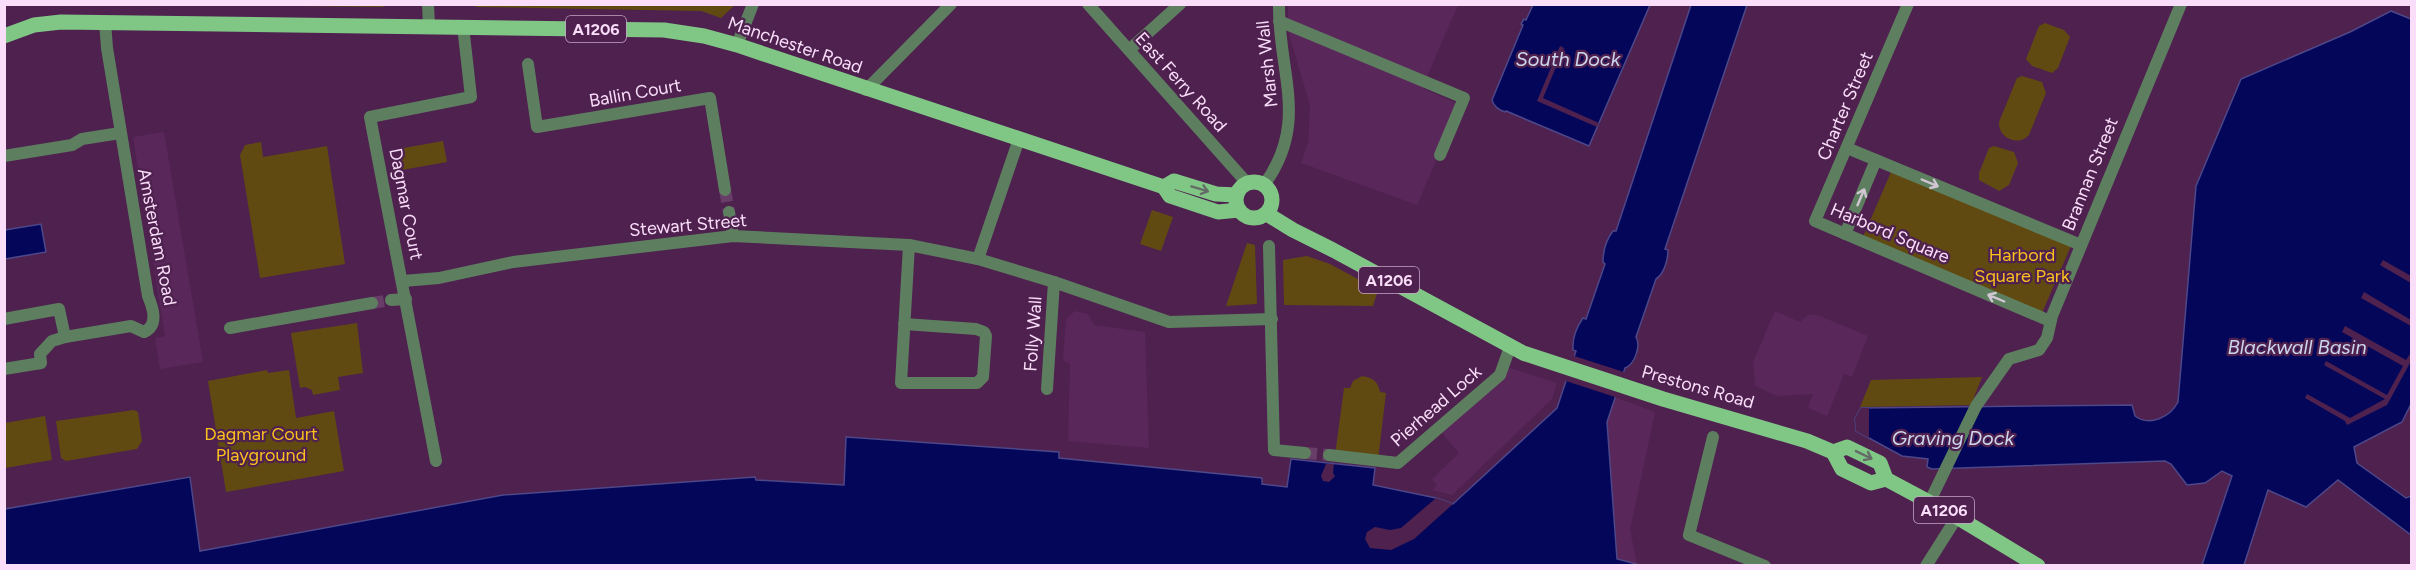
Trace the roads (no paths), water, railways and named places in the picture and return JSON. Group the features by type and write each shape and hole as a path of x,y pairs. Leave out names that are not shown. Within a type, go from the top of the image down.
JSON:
{"main road":[{"name":"Manchester Road","path":"4,36 46,22 664,30 704,36 738,45 866,90 1164,187 1170,196 1218,212 1241,196"},
{"name":"A1206","path":"1264,185 1253,182 1241,196 1243,215 1252,218 1267,214 1510,347"},
{"path":"1264,185 1272,198 1267,214"},
{"name":"Prestons Road","path":"1510,347 1627,387 1783,432 1833,452 1848,447 1880,463 1886,479 1957,517 2038,566"},
{"name":"Prestons Road","path":"1833,452 1842,470 1871,483 1886,479"}],"street":[{"path":"428,4 429,26"},
{"path":"738,45 753,4"},
{"path":"866,90 951,4"},
{"name":"East Ferry Road","path":"1088,4 1129,50 1241,196"},
{"path":"1129,50 1180,4"},
{"name":"Marsh Wall","path":"1264,185 1276,168 1281,155 1290,116 1290,96 1279,21 1279,4"},
{"name":"Charter Street","path":"1815,221 1908,4"},
{"name":"Brannan Street","path":"1929,502 1976,406 2009,359 2032,354 2044,345 2050,321 2181,4"},
{"path":"1279,21 1464,98 1440,155"},
{"name":"Amsterdam Road","path":"4,369 41,363 40,354 52,341 131,326 144,332 149,330 153,323 154,316 148,296 120,133 105,22"},
{"name":"Dagmar Court","path":"436,461 370,117 471,97 463,26"},
{"name":"Ballin Court","path":"528,64 537,127 710,98 725,190"},
{"path":"4,156 120,133"},
{"path":"978,258 1020,139"},
{"path":"1847,148 2081,245"},
{"path":"1845,234 1876,160"},
{"path":"729,212 733,236"},
{"name":"Harbord Square","path":"1815,221 2050,321"},
{"name":"Stewart Street","path":"402,281 439,278 513,262 733,236 909,245 978,258 1168,322 1272,319"},
{"path":"904,324 976,329 984,332 985,346 981,380 977,382 901,383 904,324 909,245"},
{"path":"1269,246 1274,450 1305,453"},
{"name":"Folly Wall","path":"1047,389 1054,282"},
{"path":"391,300 406,299"},
{"path":"230,328 372,303"},
{"path":"4,319 59,309 65,337"},
{"name":"Pierhead Lock","path":"1329,455 1398,463 1500,375 1510,347"},
{"path":"1713,437 1689,535 1765,566"},
{"path":"1926,566 1957,517"}],"water":[{"name":"South Dock","path":"1533,5 1650,5 1589,146 1505,112 1495,106 1492,100 1523,25 1521,24 1524,19 1526,20"},
{"path":"1691,5 1747,5 1665,249 1668,250 1665,266 1656,279 1636,337 1638,345 1636,354 1632,363 1625,368 1607,422 1617,559 1640,565 5,566 5,509 190,477 200,551 503,495 755,477 756,480 844,485 846,437 1059,452 1059,458 1262,478 1262,484 1287,487 1291,459 1375,468 1373,485 1436,498 1453,504 1557,408 1576,351 1573,350 1575,333 1583,318 1586,319 1605,264 1603,262 1605,246 1613,231 1616,231"},
{"name":"Blackwall Basin","path":"2391,11 2411,19 2411,404 2402,422 2354,447 2357,463 2406,498 2411,496 2411,535 2338,480 2306,507 2268,490 2244,565 2202,565 2232,476 2222,471 2205,483 2187,485 2171,464 2165,461 1932,469 1927,467 1928,459 1902,456 1856,431 1855,418 1861,408 2132,405 2135,416 2147,421 2165,416 2178,402 2196,186 2241,79 2350,32"},
{"path":"41,224 46,252 5,259 5,230"}],"tunnel":[{"path":"725,190 729,212"},
{"path":"372,303 391,300"},
{"path":"1305,453 1329,455"}],"park label":[{"name":"Harbord Square Park","path":"2022,265"},
{"name":"Dagmar Court Playground","path":"261,444"}],"water label":[{"name":"Graving Dock","path":"1953,438"}]}
